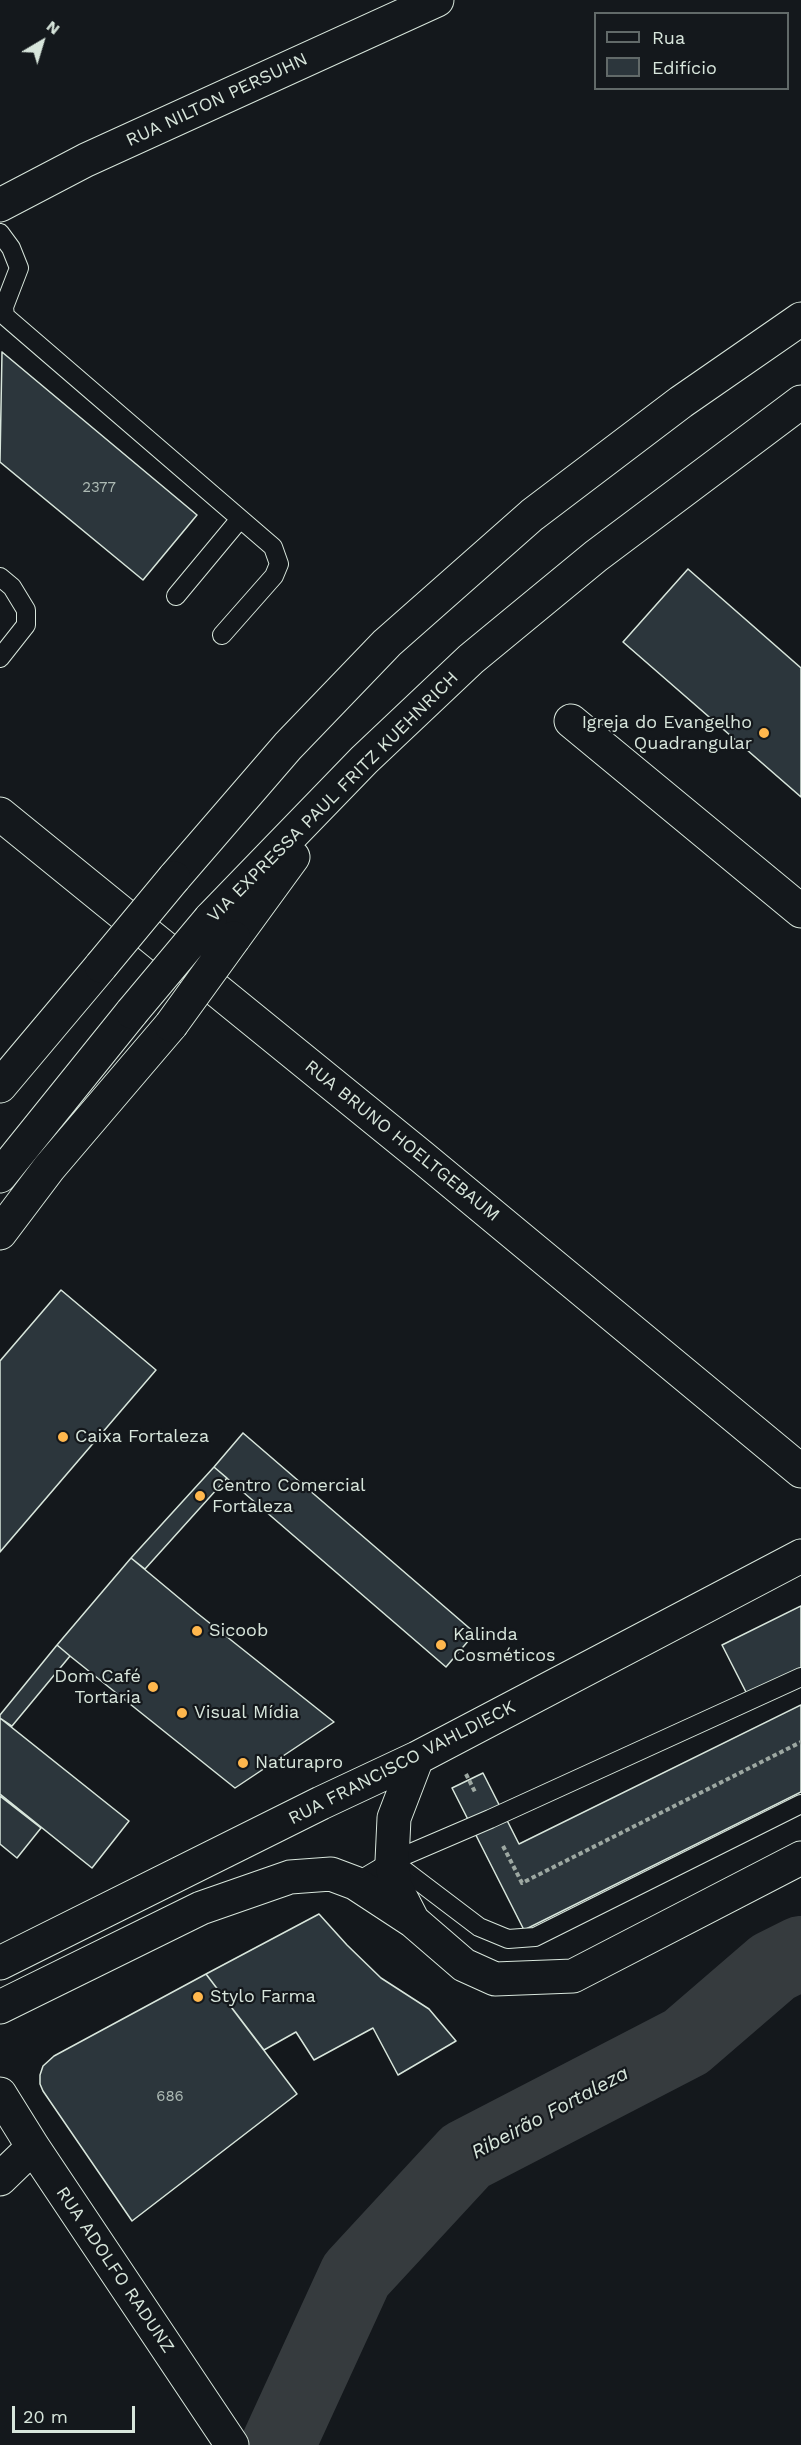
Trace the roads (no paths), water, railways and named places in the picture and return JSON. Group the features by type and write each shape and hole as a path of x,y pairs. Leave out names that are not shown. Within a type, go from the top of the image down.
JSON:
{"main road":[{"name":"RUA NILTON PERSUHN","path":"0,205 86,160 437,0"},
{"path":"0,1086 288,746 387,643 532,515 681,402 801,319"},
{"name":"VIA EXPRESSA PAUL FRITZ KUEHNRICH","path":"0,1176 132,1012 222,928 364,760 471,659 551,593 692,482 801,402"},
{"path":"571,721 801,911"},
{"name":"RUA BRUNO HOELTGEBAUM","path":"0,814 422,1157 801,1472"},
{"path":"0,1233 49,1168 171,1025 222,928"},
{"name":"RUA FRANCISCO VAHLDIECK","path":"0,1963 321,1803 417,1758 801,1556"},
{"path":"412,1921 395,1886 392,1861 394,1818 417,1758"},
{"path":"0,2007 201,1908 290,1877 331,1874 355,1883 412,1921 464,1965 495,1979 573,1976 801,1858"},
{"name":"RUA ADOLFO RADUNZ","path":"0,2094 232,2445"},
{"path":"0,2179 33,2147"}],"lane":[{"path":"0,233 11,248 19,268 4,307 5,316 273,547 279,564 274,576 222,635"},
{"path":"176,596 240,519"},
{"path":"0,577 12,587 26,610 26,625 0,658"},
{"path":"355,1883 392,1861 490,1819 801,1677"},
{"path":"392,1861 479,1927 508,1939 535,1937 801,1804"}],"waterway":[{"name":"Ribeirão Fortaleza","path":"278,2445 356,2275 466,2156 686,2042 773,1967 801,1953"}],"place":[{"name":"Igreja do Evangelho Quadrangular","path":"764,733"},
{"name":"Caixa Fortaleza","path":"63,1437"},
{"name":"Centro Comercial Fortaleza","path":"200,1496"},
{"name":"Sicoob","path":"197,1631"},
{"name":"Kalinda Cosméticos","path":"441,1645"},
{"name":"Dom Café Tortaria","path":"153,1687"},
{"name":"Visual Mídia","path":"182,1713"},
{"name":"Naturapro","path":"243,1763"},
{"name":"Stylo Farma","path":"198,1997"}]}
